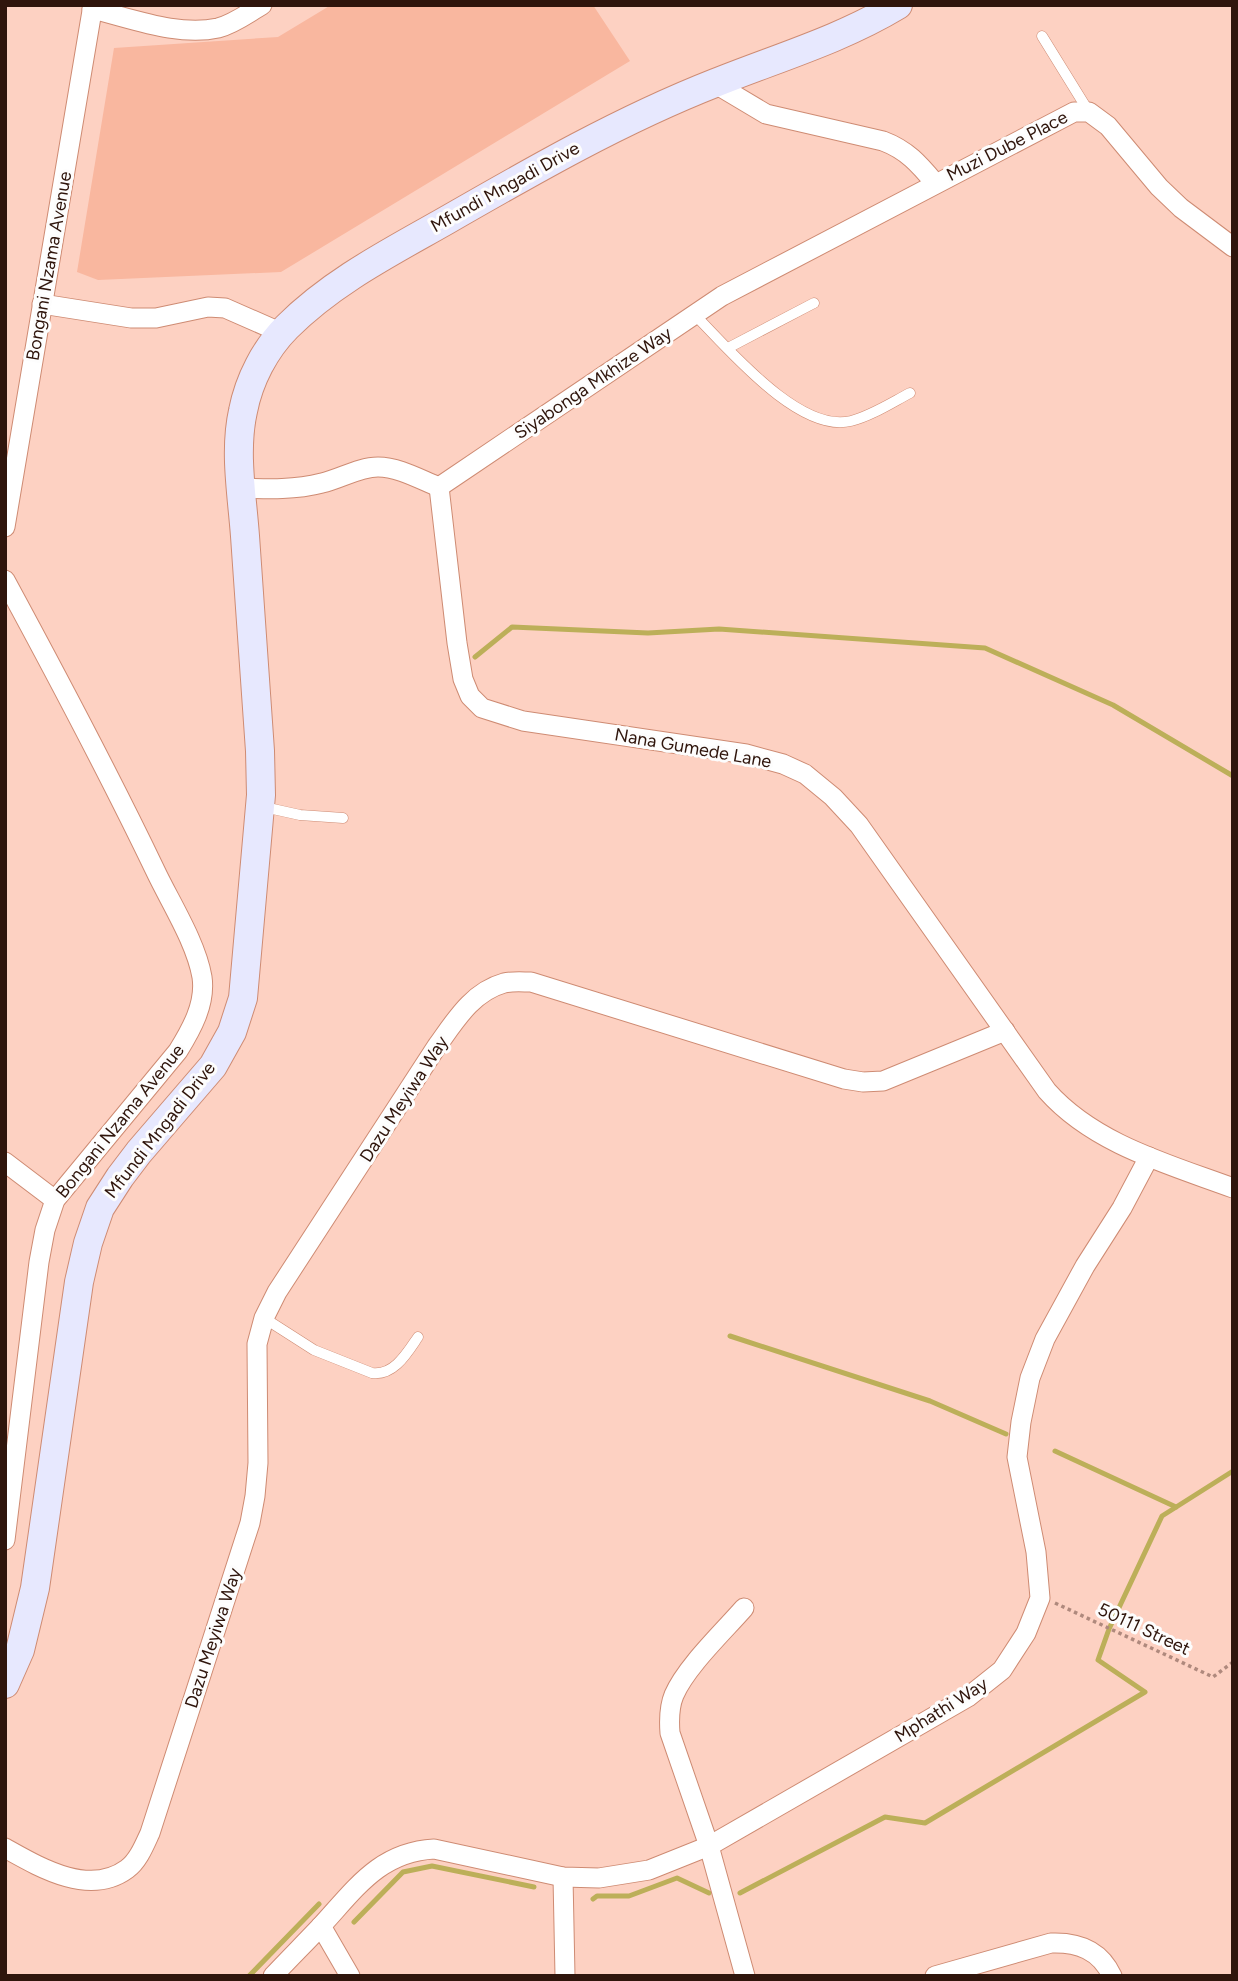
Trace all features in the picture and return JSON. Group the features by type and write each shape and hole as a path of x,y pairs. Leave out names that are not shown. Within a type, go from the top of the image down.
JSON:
{"street":[{"path":"92,7 173,28 197,30 227,24 262,5"},
{"name":"Mfundi Mngadi Drive","path":"5,1684 20,1650 35,1588 79,1282 100,1208 120,1177 213,1066 232,1032 243,998 260,807 260,751 241,488 242,413 250,383 282,332 313,302 355,272 589,140 714,83 818,45 874,20 898,5"},
{"name":"Bongani Nzama Avenue","path":"5,527 92,7"},
{"name":"Muzi Dube Place","path":"714,83 766,114 883,141 902,148 935,183 1073,112 1089,112 1108,126 1158,187 1233,247"},
{"name":"Siyabonga Mkhize Way","path":"439,487 722,296 935,183"},
{"path":"43,304 131,318 156,318 208,307 225,308 282,332"},
{"path":"241,488 288,490 379,467 413,476 439,487"},
{"name":"Nana Gumede Lane","path":"439,487 457,643 464,679 470,696 482,708 503,716 746,754 783,764 805,774 834,797 859,825 1005,1031"},
{"name":"Bongani Nzama Avenue","path":"5,580 127,813 194,952 202,978 201,1001 193,1026 178,1052 55,1200 45,1230 39,1262 5,1540"},
{"name":"Dazu Meyiwa Way","path":"5,1848 49,1871 91,1882 112,1877 127,1869 138,1857 150,1833 250,1523 258,1462 257,1344 264,1318 277,1292 461,1012 482,993 505,982 531,982 863,1082 883,1081 1005,1031"},
{"path":"1005,1031 1046,1091 1062,1108 1092,1130 1149,1157 1233,1188"},
{"name":"Mphathi Way","path":"321,1926 377,1867 417,1850 434,1849 563,1877 624,1876 649,1870 709,1846 968,1697 1002,1670 1026,1633 1040,1597 1036,1552 1017,1457 1030,1378 1045,1339 1149,1157"},
{"path":"5,1162 55,1200"},
{"path":"744,1608 687,1674 674,1695 669,1714 670,1733 709,1846 745,1976"},
{"path":"563,1877 565,1976"},
{"path":"273,1976 321,1926 350,1976"},
{"path":"935,1976 1051,1942 1066,1942 1091,1950 1111,1974"}],"lane":[{"path":"1042,37 1089,112"},
{"path":"728,348 814,303"},
{"path":"694,314 778,395 814,416 833,422 850,422 910,393"},
{"path":"260,807 300,815 343,818"},
{"path":"264,1318 314,1350 380,1374 397,1365 418,1337"}],"path":[{"name":"50111 Street","path":"1040,1597 1213,1677 1233,1662"}],"shaded area":[{"path":"331,5 593,5 630,61 281,272 98,280 77,272 114,48 278,37"}],"waterway":[{"path":"475,657 512,627 648,633 719,629 985,648 1113,705 1233,776"},
{"path":"730,1336 930,1401 1006,1434"},
{"path":"1055,1451 1176,1507"},
{"path":"740,1893 885,1817 925,1823 1145,1692 1098,1660 1109,1629 1162,1516 1233,1471"},
{"path":"354,1922 403,1872 432,1866 534,1887"},
{"path":"593,1899 597,1896 629,1896 677,1878 709,1893"},
{"path":"249,1976 319,1904"}]}
